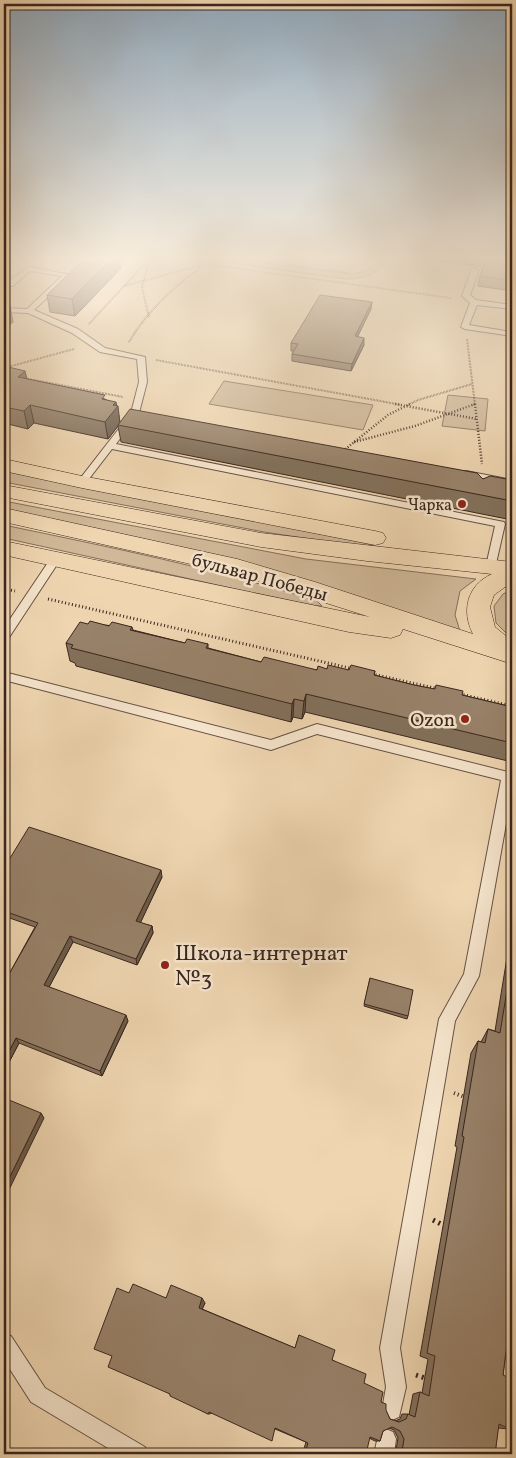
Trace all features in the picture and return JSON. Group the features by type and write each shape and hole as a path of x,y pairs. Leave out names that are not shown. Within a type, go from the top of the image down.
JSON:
{"main road":[{"path":"4,465 82,482 387,540 502,568"},
{"name":"бульвар Победы","path":"4,491 261,540 367,554 502,568"},
{"name":"бульвар Победы","path":"4,516 238,567 512,655"},
{"path":"4,548 349,622 461,640"},
{"path":"512,578 498,580 483,591 478,607 484,631 512,655"}],"lane":[{"path":"62,326 80,334 104,350 141,358 143,382 138,400 139,414 110,446 82,482"},
{"path":"465,327 512,334"},
{"path":"110,446 475,515 500,524 502,568"},
{"path":"460,473 483,481 512,483"},
{"path":"4,636 55,560"},
{"path":"4,676 271,745 317,729 510,778 471,976 447,1019 390,1348 396,1387 392,1410"},
{"path":"4,1342 38,1396 138,1454"}],"path":[{"path":"80,334 87,326"},
{"path":"124,354 134,333 141,326"},
{"path":"465,327 483,481"},
{"path":"4,368 94,344"},
{"path":"141,358 477,419"},
{"path":"22,377 138,400"},
{"path":"37,380 43,386"},
{"path":"339,458 342,451 388,415 418,400 472,384"},
{"path":"353,443 388,436 475,404"},
{"path":"4,589 359,670"},
{"path":"368,673 445,690"},
{"path":"455,693 512,706"}],"shaded area":[{"path":"224,381 373,405 363,430 209,404"},
{"path":"448,395 488,399 485,431 442,426"},
{"path":"4,471 374,546 365,547 264,532 4,482"},
{"path":"4,501 306,559 476,579 460,591 455,615 460,631 4,508"},
{"path":"4,525 200,568 317,601 322,606 313,606 4,538"},
{"path":"512,590 512,639 496,623 494,606 503,594"}],"building":[{"path":"301,326 360,326 355,336 364,338 352,364 292,354 298,344 291,343"},
{"path":"4,366 25,371 18,377 105,395 102,399 116,402 113,405 118,406 105,422 30,405 24,411 4,407"},
{"path":"130,409 477,473 483,479 490,476 512,480 512,501 118,425"},
{"path":"90,621 109,626 112,622 132,627 130,630 185,643 187,639 208,644 206,648 261,662 264,657 317,670 318,666 327,669 328,665 349,670 351,665 375,671 374,675 414,685 435,689 436,685 463,691 462,695 512,707 512,743 306,694 304,701 294,699 292,704 71,648 73,645 66,643 80,622 88,624"},
{"path":"29,827 161,870 136,921 152,926 136,959 70,936 44,985 126,1015 100,1071 16,1038 4,1061 4,974 8,976 38,923 4,911 4,868"},
{"path":"512,960 512,1304 503,1375 512,1379 512,1407 509,1429 499,1424 495,1454 409,1454 402,1451 404,1439 400,1431 392,1427 383,1431 380,1441 370,1437 366,1454 307,1454 305,1453 308,1443 275,1428 272,1441 209,1412 208,1414 170,1396 170,1394 108,1367 112,1356 94,1349 117,1288 129,1293 133,1284 166,1298 171,1285 202,1298 199,1308 295,1348 299,1335 335,1350 332,1360 366,1374 364,1383 383,1392 381,1402 386,1404 386,1410 390,1419 399,1422 406,1419 408,1414 415,1417 420,1392 429,1396 435,1356 427,1353 464,1137 462,1136 478,1041 485,1043 488,1029 500,1033"},
{"path":"370,978 413,990 408,1016 364,1004"},
{"path":"4,1098 41,1113 4,1189"}],"place":[{"name":"Чарка","path":"462,504"},
{"name":"Ozon","path":"465,719"},
{"name":"Школа-интернат №3","path":"165,965"}]}
